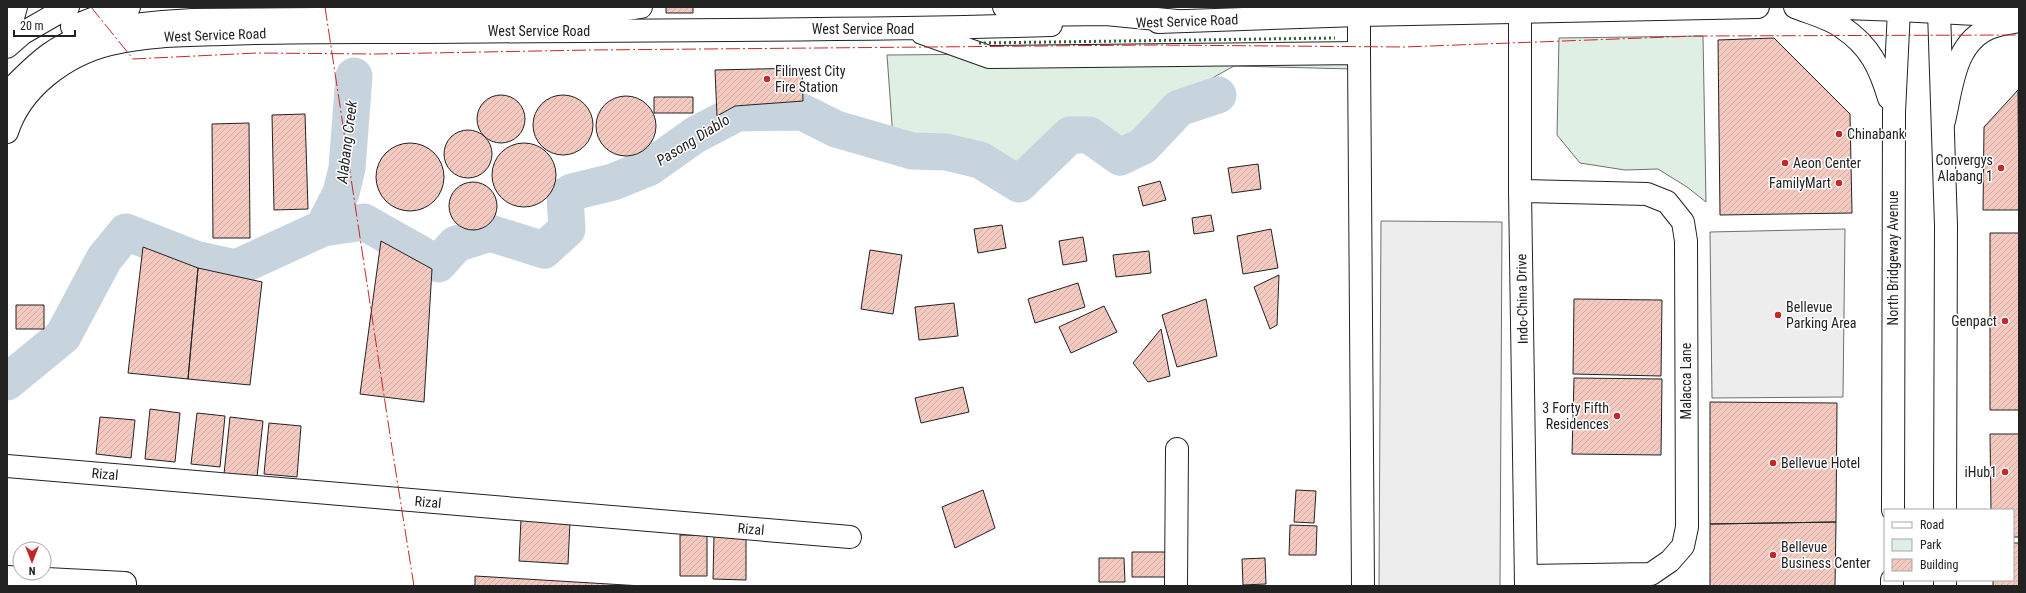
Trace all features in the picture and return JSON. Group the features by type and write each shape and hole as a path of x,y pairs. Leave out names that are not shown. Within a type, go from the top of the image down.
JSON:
{"main road":[{"path":"7,47 23,33 68,7"},
{"path":"7,74 36,48 67,29 105,14 129,7"},
{"path":"7,93 48,55 76,40 103,31 139,23 192,20 576,17 641,7"},
{"path":"1004,7 1025,15 1106,14 1177,21"},
{"name":"West Service Road","path":"7,132 18,105 54,70 77,56 108,45 148,38 259,32 909,29 1359,15 1520,13 1758,7"},
{"path":"1795,7 1842,27 1861,42 1881,71 1894,112"},
{"path":"1818,7 1939,9 2019,16"},
{"path":"7,39 18,8"},
{"name":"North Bridgeway Avenue","path":"1893,509 1894,112 1899,8"},
{"path":"1939,9 1944,121 1946,226 1945,509"},
{"name":"Indo-China Drive","path":"1520,13 1520,191 1526,581"},
{"path":"1359,15 1363,586"},
{"path":"1944,121 1958,58 1970,40 1991,28 2019,21"},
{"path":"909,29 989,57 1359,53"},
{"name":"Malacca Lane","path":"1520,191 1647,194 1667,202 1683,222 1686,241 1686,528 1683,546 1670,561 1651,574 1526,581"},
{"path":"1176,586 1177,449"},
{"name":"Rizal","path":"7,466 850,537"},
{"path":"7,577 125,583 125,586"}],"green space":[{"path":"1703,36 1706,202 1687,187 1658,169 1625,170 1580,163 1557,135 1559,38"},
{"path":"1253,52 1329,53 1353,69 1234,66 1178,97 1128,150 1087,129 1062,129 1017,178 979,150 893,138 887,55"}],"shaded area":[{"path":"1381,221 1502,222 1500,586 1379,586"},
{"name":"Bellevue Parking Area","path":"1845,229 1843,397 1712,398 1710,232"}],"building":[{"path":"666,7 693,7 693,13 666,13"},
{"name":"Aeon Center","path":"1774,38 1850,114 1852,213 1720,215 1718,40"},
{"path":"802,68 803,101 735,106 717,116 715,70"},
{"name":"Convergys Alabang 1","path":"2018,90 2019,210 1983,210 1984,127"},
{"path":"501,95 510,97 518,102 523,110 525,119 523,128 518,136 510,141 501,143 492,141 484,136 479,128 477,119 479,110 484,102 492,97"},
{"path":"557,95 569,95 585,103 591,113 593,125 591,137 585,147 569,155 557,155 541,147 533,131 533,119 541,103"},
{"path":"620,96 632,96 643,101 651,109 656,120 654,138 643,151 632,156 620,156 609,151 601,143 596,132 596,120 601,109 609,101"},
{"path":"654,97 693,97 693,113 654,113"},
{"path":"305,114 308,209 274,210 272,115"},
{"path":"249,123 250,238 213,238 212,124"},
{"path":"468,130 477,132 485,137 490,145 492,154 490,163 485,171 477,176 468,178 459,176 451,171 446,163 444,154 446,145 451,137 459,132"},
{"path":"410,143 423,146 434,153 441,164 444,177 441,190 434,201 423,208 410,211 397,208 386,201 379,190 376,177 379,164 386,153 397,146"},
{"path":"524,143 542,148 547,152 551,157 556,175 551,193 547,198 542,202 524,207 506,202 501,198 497,193 492,175 497,157 501,152 506,148"},
{"path":"1258,164 1261,189 1232,193 1228,168"},
{"path":"1160,181 1166,200 1143,206 1138,187"},
{"path":"473,182 482,184 490,189 495,197 497,206 495,215 490,223 482,228 473,230 464,228 456,223 451,215 449,206 451,197 456,189 464,184"},
{"path":"1211,215 1214,231 1194,234 1192,218"},
{"path":"1002,225 1006,248 978,253 974,229"},
{"path":"1271,229 1278,268 1243,274 1237,236"},
{"name":"Genpact","path":"1990,233 2019,233 2019,410 1990,410"},
{"path":"1083,237 1087,261 1063,265 1059,241"},
{"path":"381,241 432,269 424,402 360,394"},
{"path":"143,247 198,268 188,379 128,373"},
{"path":"870,250 902,255 893,314 861,309"},
{"path":"1149,251 1151,273 1116,277 1113,255"},
{"path":"198,268 262,282 250,385 188,379"},
{"path":"1279,275 1277,325 1270,329 1254,287"},
{"path":"1078,283 1085,307 1035,323 1028,299"},
{"path":"1206,299 1217,356 1177,367 1162,315"},
{"path":"1574,299 1662,300 1661,376 1573,374"},
{"path":"954,303 958,336 919,340 915,307"},
{"path":"16,305 44,305 44,329 16,329"},
{"path":"1104,306 1117,332 1071,353 1059,327"},
{"path":"1161,329 1170,376 1148,382 1133,363"},
{"name":"3 Forty Fifth Residences","path":"1574,378 1662,379 1661,455 1572,454"},
{"path":"963,387 969,412 921,423 915,398"},
{"name":"Bellevue Hotel","path":"1710,402 1837,403 1836,522 1710,524"},
{"path":"150,409 180,413 175,462 145,459"},
{"path":"197,413 225,416 220,467 191,464"},
{"path":"100,417 135,420 131,458 96,454"},
{"path":"230,417 263,421 257,477 224,474"},
{"path":"269,423 301,426 297,477 264,474"},
{"name":"iHub1","path":"1990,434 2019,434 2019,537 2014,537 2014,509 1991,509"},
{"path":"983,490 995,528 955,548 942,507"},
{"path":"1296,490 1316,491 1314,523 1294,522"},
{"path":"521,519 570,522 568,564 519,561"},
{"name":"Bellevue Business Center","path":"1836,522 1835,586 1710,586 1710,524"},
{"path":"1290,525 1317,526 1316,555 1289,555"},
{"path":"680,535 707,535 707,576 680,576"},
{"path":"714,535 746,535 746,580 713,579"},
{"path":"2014,543 2019,543 2019,586 1993,586 1993,581 2014,581"},
{"path":"1132,552 1166,552 1166,577 1132,577"},
{"path":"1099,558 1124,558 1125,582 1099,582"},
{"path":"1265,558 1266,584 1243,585 1242,559"},
{"path":"475,576 642,586 475,586"}],"waterway":[{"name":"Alabang Creek","path":"323,228 341,193 347,168 354,76"},
{"name":"Pasong Diablo","path":"7,382 63,336 104,259 126,232 195,259 236,268 323,228 364,222 438,264 456,244 490,233 544,250 567,229 565,196 572,192 613,182 650,167 695,135 737,113 802,112 836,129 912,151 946,152 980,160 1019,184 1070,135 1089,135 1120,157 1143,146 1179,108 1218,95"}],"hedge":[{"path":"979,43 1335,38"}],"power":[{"path":"91,7 133,59 257,53 376,54 592,50 1153,45 1404,47 1696,36 2019,35"},
{"path":"325,7 414,586"}],"place":[{"name":"Filinvest City Fire Station","path":"767,79"},
{"name":"Chinabank","path":"1839,134"},
{"name":"Aeon Center","path":"1785,163"},
{"name":"Convergys Alabang 1","path":"2001,168"},
{"name":"FamilyMart","path":"1839,183"},
{"name":"Bellevue Parking Area","path":"1778,315"},
{"name":"Genpact","path":"2005,321"},
{"name":"3 Forty Fifth Residences","path":"1617,416"},
{"name":"Bellevue Hotel","path":"1773,463"},
{"name":"iHub1","path":"2005,472"},
{"name":"Bellevue Business Center","path":"1773,555"}]}
